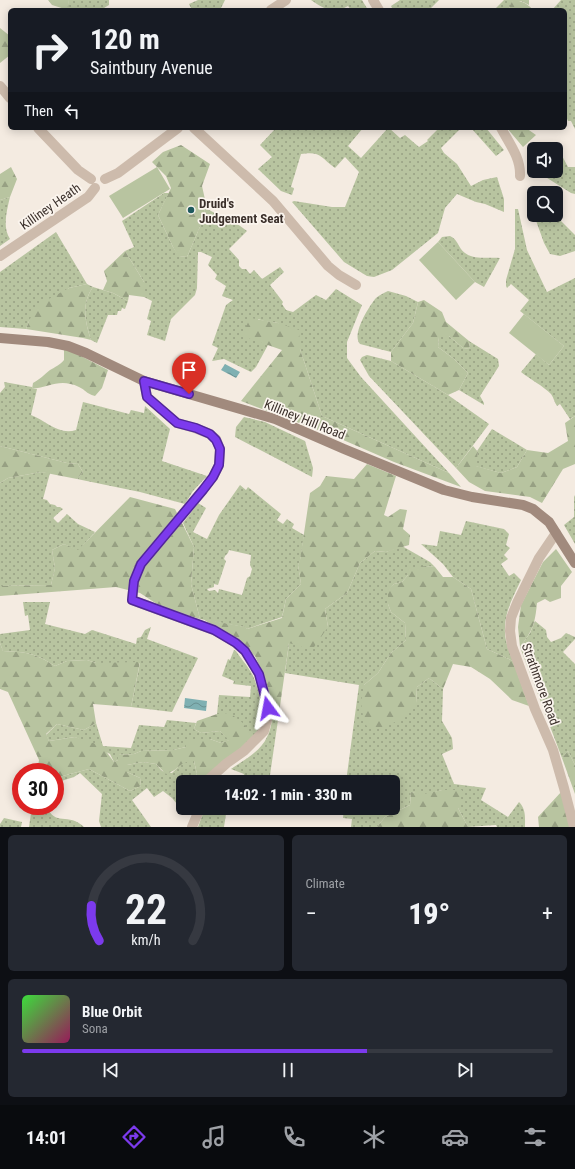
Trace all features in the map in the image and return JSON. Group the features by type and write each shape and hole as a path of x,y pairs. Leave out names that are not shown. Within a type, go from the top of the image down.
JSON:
{"main road":[{"name":"Killiney Hill Road","path":"0,338 48,342 68,346 144,381 275,419 444,490 472,497 523,505 533,509 542,516 556,533 575,563"}],"street":[{"path":"274,8 286,0"},
{"path":"0,86 8,96"},
{"path":"40,130 78,170 93,183 96,175 103,177 105,180 118,173 175,130"},
{"path":"196,130 273,202 328,266 339,275 356,285"},
{"path":"502,130 518,160 521,168 520,176"},
{"name":"Killiney Heath","path":"0,256 88,196 93,183"},
{"path":"144,381 147,397 177,423 196,428 210,434 216,440 220,449 219,465 213,477 141,564 134,581 132,600 214,630 236,643 245,651 259,674 268,708 268,716 264,731 244,751 214,775"},
{"name":"Strathmore Road","path":"556,533 539,558 517,603 511,618 510,631 512,646 535,709 553,750 574,827"},
{"path":"192,827 197,815"}],"green space":[{"path":"48,0 69,0 68,8 62,8 52,5"},
{"path":"69,0 109,0 109,5 104,8 67,8"},
{"path":"198,0 225,0 221,8 191,8 189,4"},
{"path":"311,0 362,0 367,8 350,8 348,6 343,8 325,8"},
{"path":"400,0 439,0 431,8 392,8 391,6"},
{"path":"504,0 529,0 529,5 521,1 513,1 510,8 496,8"},
{"path":"513,0 524,3 531,8 510,8"},
{"path":"561,0 575,0 575,129 571,121 568,121 567,119 567,8 554,8"},
{"path":"0,28 8,34 8,57 0,63"},
{"path":"274,130 361,130 348,146 361,158 386,130 391,130 400,138 405,135 419,147 428,141 427,140 437,130 459,130 441,148 444,153 457,164 471,186 483,180 497,177 504,199 504,212 457,194 445,208 438,233 392,270 374,277 367,276 344,262 292,202 294,201 332,207 345,207 359,172 345,157 335,168 317,154 301,154 291,187 294,188 292,195 281,191 258,169 272,157 260,145"},
{"path":"473,130 488,130 504,150 496,156"},
{"path":"509,130 529,130 536,135 523,147"},
{"path":"181,145 210,164 202,186 206,204 202,222 187,257 178,256 158,215 171,188 166,176 152,162 163,152"},
{"path":"563,158 568,167 575,167 575,194 563,188 563,186 560,186 547,178 563,178"},
{"path":"11,167 17,179 10,197 0,200 0,174"},
{"path":"157,167 170,189 123,218 109,196"},
{"path":"164,193 169,193 158,215 173,247 179,256 187,257 202,222 205,208 217,214 215,218 225,224 229,218 247,231 229,249 239,260 239,266 242,269 246,269 250,274 254,270 262,279 280,267 284,272 270,285 283,302 282,304 286,310 293,312 316,295 326,300 336,289 362,305 347,342 347,358 361,377 449,473 322,416 300,349 278,323 258,319 268,345 256,367 251,372 224,359 212,361 218,348 212,345 226,305 233,300 222,296 226,286 215,279 217,275 208,265 212,257 198,252 197,288 195,295 171,319 165,341 147,335 151,321 147,319 152,301 144,297 144,282 125,251 134,247 122,221"},
{"path":"10,197 6,229 10,239 0,246 0,200"},
{"path":"515,209 518,209 527,250 547,292 575,278 575,416 570,419 560,404 557,406 551,394 521,372 536,354 549,365 564,346 520,311 529,300 511,284 507,288 506,286 506,280 515,249"},
{"path":"536,222 562,222 575,235 575,251 560,256 550,254 544,243"},
{"path":"56,232 87,284 69,288 29,321 26,329 0,327 0,272"},
{"path":"450,236 455,239 465,253 473,257 500,258 484,287 475,282 438,242 442,237"},
{"path":"438,242 475,282 456,300 419,260"},
{"path":"125,251 144,282 144,297 129,295 128,301 113,293 103,290 107,281 104,271"},
{"path":"87,284 93,287 89,293 85,313 91,340 26,329 36,306 69,288"},
{"path":"93,287 113,293 128,301 125,309 122,308 121,311 118,311 117,315 108,315 97,343 91,340 85,313 89,293"},
{"path":"388,291 406,296 418,302 413,323 391,352 360,344 358,340 359,328 369,307 377,297"},
{"path":"424,300 442,312 446,322 469,341 470,349 463,348 449,336 439,337 438,347 454,359 468,373 459,390 448,395 391,361 391,352 413,323 418,302"},
{"path":"524,314 564,346 549,365 509,333"},
{"path":"250,318 278,323 299,330 300,349 322,416 449,473 461,487 394,462 334,436 241,401 282,350 242,336"},
{"path":"439,336 449,336 463,348 470,349 469,341 498,359 499,366 480,396 484,405 459,390 468,373 454,359 438,347"},
{"path":"64,349 108,370 102,388 95,396 79,387 66,383 32,389 33,383 64,360"},
{"path":"367,355 391,361 448,395 489,424 456,468 369,376 360,360 362,357"},
{"path":"4,382 37,389 31,415 52,427 64,431 76,430 83,402 129,414 131,410 144,413 145,406 170,429 162,461 207,476 193,491 185,504 140,492 77,479 83,472 78,464 67,463 0,446 0,393 5,387"},
{"path":"575,416 575,464 563,469 542,503 530,497 485,491 469,482 456,468 473,446 478,452 476,466 501,473 517,467 527,450 548,453 568,441 565,423"},
{"path":"244,417 265,422 305,441 313,468 312,477 235,437 236,427"},
{"path":"492,429 527,450 517,467 501,473 475,466 477,451"},
{"path":"0,446 67,463 78,464 83,472 77,479 41,472 8,478 0,483"},
{"path":"367,464 396,476 384,515 388,517 400,509 407,510 403,529 410,535 409,545 386,552 375,551 360,563 347,593 325,609 328,627 312,650 289,643 279,713 273,708 266,681 255,656 232,638 203,619 245,627 247,629 282,618 286,599 301,584 298,565 310,493 320,486 326,476 354,479"},
{"path":"41,472 50,473 43,499 47,500 50,504 63,509 53,518 58,523 67,514 78,524 95,532 78,551 64,544 52,550 55,568 51,585 0,586 0,483 8,478"},
{"path":"240,485 246,490 248,487 281,514 277,520 283,524 287,519 294,524 292,528 304,535 298,565 301,584 286,599 282,617 247,629 244,627 200,619 191,584 194,547 183,523 198,503 206,508 193,532 207,539 219,515","holes":["229,550 251,555 250,565 252,569 250,576 247,578 242,595 219,589 218,593 215,590 209,591 207,589 214,587 214,584 218,585 226,561 224,559"]},
{"path":"575,495 575,544 564,525 574,517"},
{"path":"130,497 175,509 194,547 191,584 200,619 163,608 140,593 116,587 0,596 0,586 51,585 55,568 52,550 64,544 78,550"},
{"path":"466,521 504,529 509,534 506,545 510,548 504,555 508,559 501,564 509,576 514,573 521,580 510,603 505,622 506,641 513,661 487,649 471,589 453,577 443,564 421,544 437,546 440,531 461,535"},
{"path":"402,546 430,562 435,567 426,566 408,575 402,582 394,584 389,590 388,604 391,612 405,623 406,640 391,653 378,673 364,685 416,703 417,687 429,678 443,689 442,721 452,738 453,749 442,754 454,784 486,788 481,800 508,817 519,802 524,810 525,827 497,827 496,825 468,827 458,808 442,790 424,795 411,792 410,805 400,810 400,775 347,775 359,685 285,673 289,643 328,627 325,609 347,593 360,563 375,551 386,552"},
{"path":"556,549 572,572 561,586 561,598 550,602 545,599 537,603 533,626 520,647 518,627 521,605 543,562"},
{"path":"426,566 435,567 443,577 453,577 471,589 487,649 513,661 529,706 512,700 490,679 471,667 453,664 443,689 429,678 417,687 416,703 399,720 385,727 369,728 364,723 361,702 364,685 378,673 391,653 406,640 405,623 391,612 388,604 388,590 394,584 402,582 408,575 407,569"},
{"path":"23,602 50,602 45,624 85,634 92,630 136,644 137,638 141,637 145,630 151,627 147,639 198,658 172,712 131,707 140,663 96,663 87,660 67,661 55,666 42,658 30,654 3,651 0,643 0,634 30,630 28,615 25,616"},
{"path":"535,621 546,630 547,637 551,642 561,638 566,633 575,637 575,639 563,652 575,664 575,765 568,751 562,758 520,647 530,633"},
{"path":"0,643 3,651 30,654 42,658 55,666 67,661 87,660 96,663 140,662 131,707 93,704 96,723 84,730 57,724 46,734 49,741 75,737 102,746 114,762 118,760 118,755 134,754 141,751 173,750 186,747 185,739 210,739 221,743 229,740 220,731 201,733 194,729 197,721 217,714 230,713 244,724 252,738 212,775 196,775 194,761 181,764 166,774 156,764 143,762 127,765 127,772 140,778 141,786 130,791 89,769 64,776 64,763 38,763 39,760 8,692 0,689"},
{"path":"234,650 249,668 260,700 262,714 261,726 252,738 217,714 219,695 250,697 251,686 233,684 234,681 222,676 228,659 230,660"},
{"path":"273,708 279,713 270,775 244,775 231,769 261,747 269,734"},
{"path":"167,720 196,723 194,729 201,733 220,731 230,740 221,743 210,739 186,739 186,747 173,750 141,751 134,754 118,755 118,760 114,762 110,754 75,737 49,741 46,735 57,724 84,730 96,723 103,746 131,748 139,725 164,727"},
{"path":"568,751 575,765 575,794 562,758"},
{"path":"184,761 194,761 196,775 176,775 176,803 163,791 154,797 147,788 132,800 151,827 101,827 99,821 102,794 80,773 74,777 64,780 64,776 89,769 130,791 141,786 140,778 127,772 127,765 143,762 156,764 162,771 172,773"},
{"path":"442,790 462,790 458,808 468,827 377,827 385,817 389,815 400,815 400,810 410,805 411,792 424,794"},
{"path":"562,791 570,827 539,827 538,817"},
{"path":"31,815 53,815 58,818 73,820 84,827 29,827"},
{"path":"202,815 226,815 224,827 198,827"},
{"path":"343,815 389,815 385,817 377,827 351,827 352,819 343,818"},
{"path":"4,818 22,822 21,827 0,827 0,824"}],"water":[{"path":"225,364 240,372 236,378 221,370"},
{"path":"185,698 207,701 206,711 184,708"}],"place":[{"name":"Druid's Judgement Seat","path":"191,210"}],"route":[{"path":"189,394 144,381 147,397 177,423 196,428 210,434 216,440 220,449 219,465 213,477 203,490 141,564 134,581 132,600 214,630 236,643 245,651 259,674 268,708"}]}
